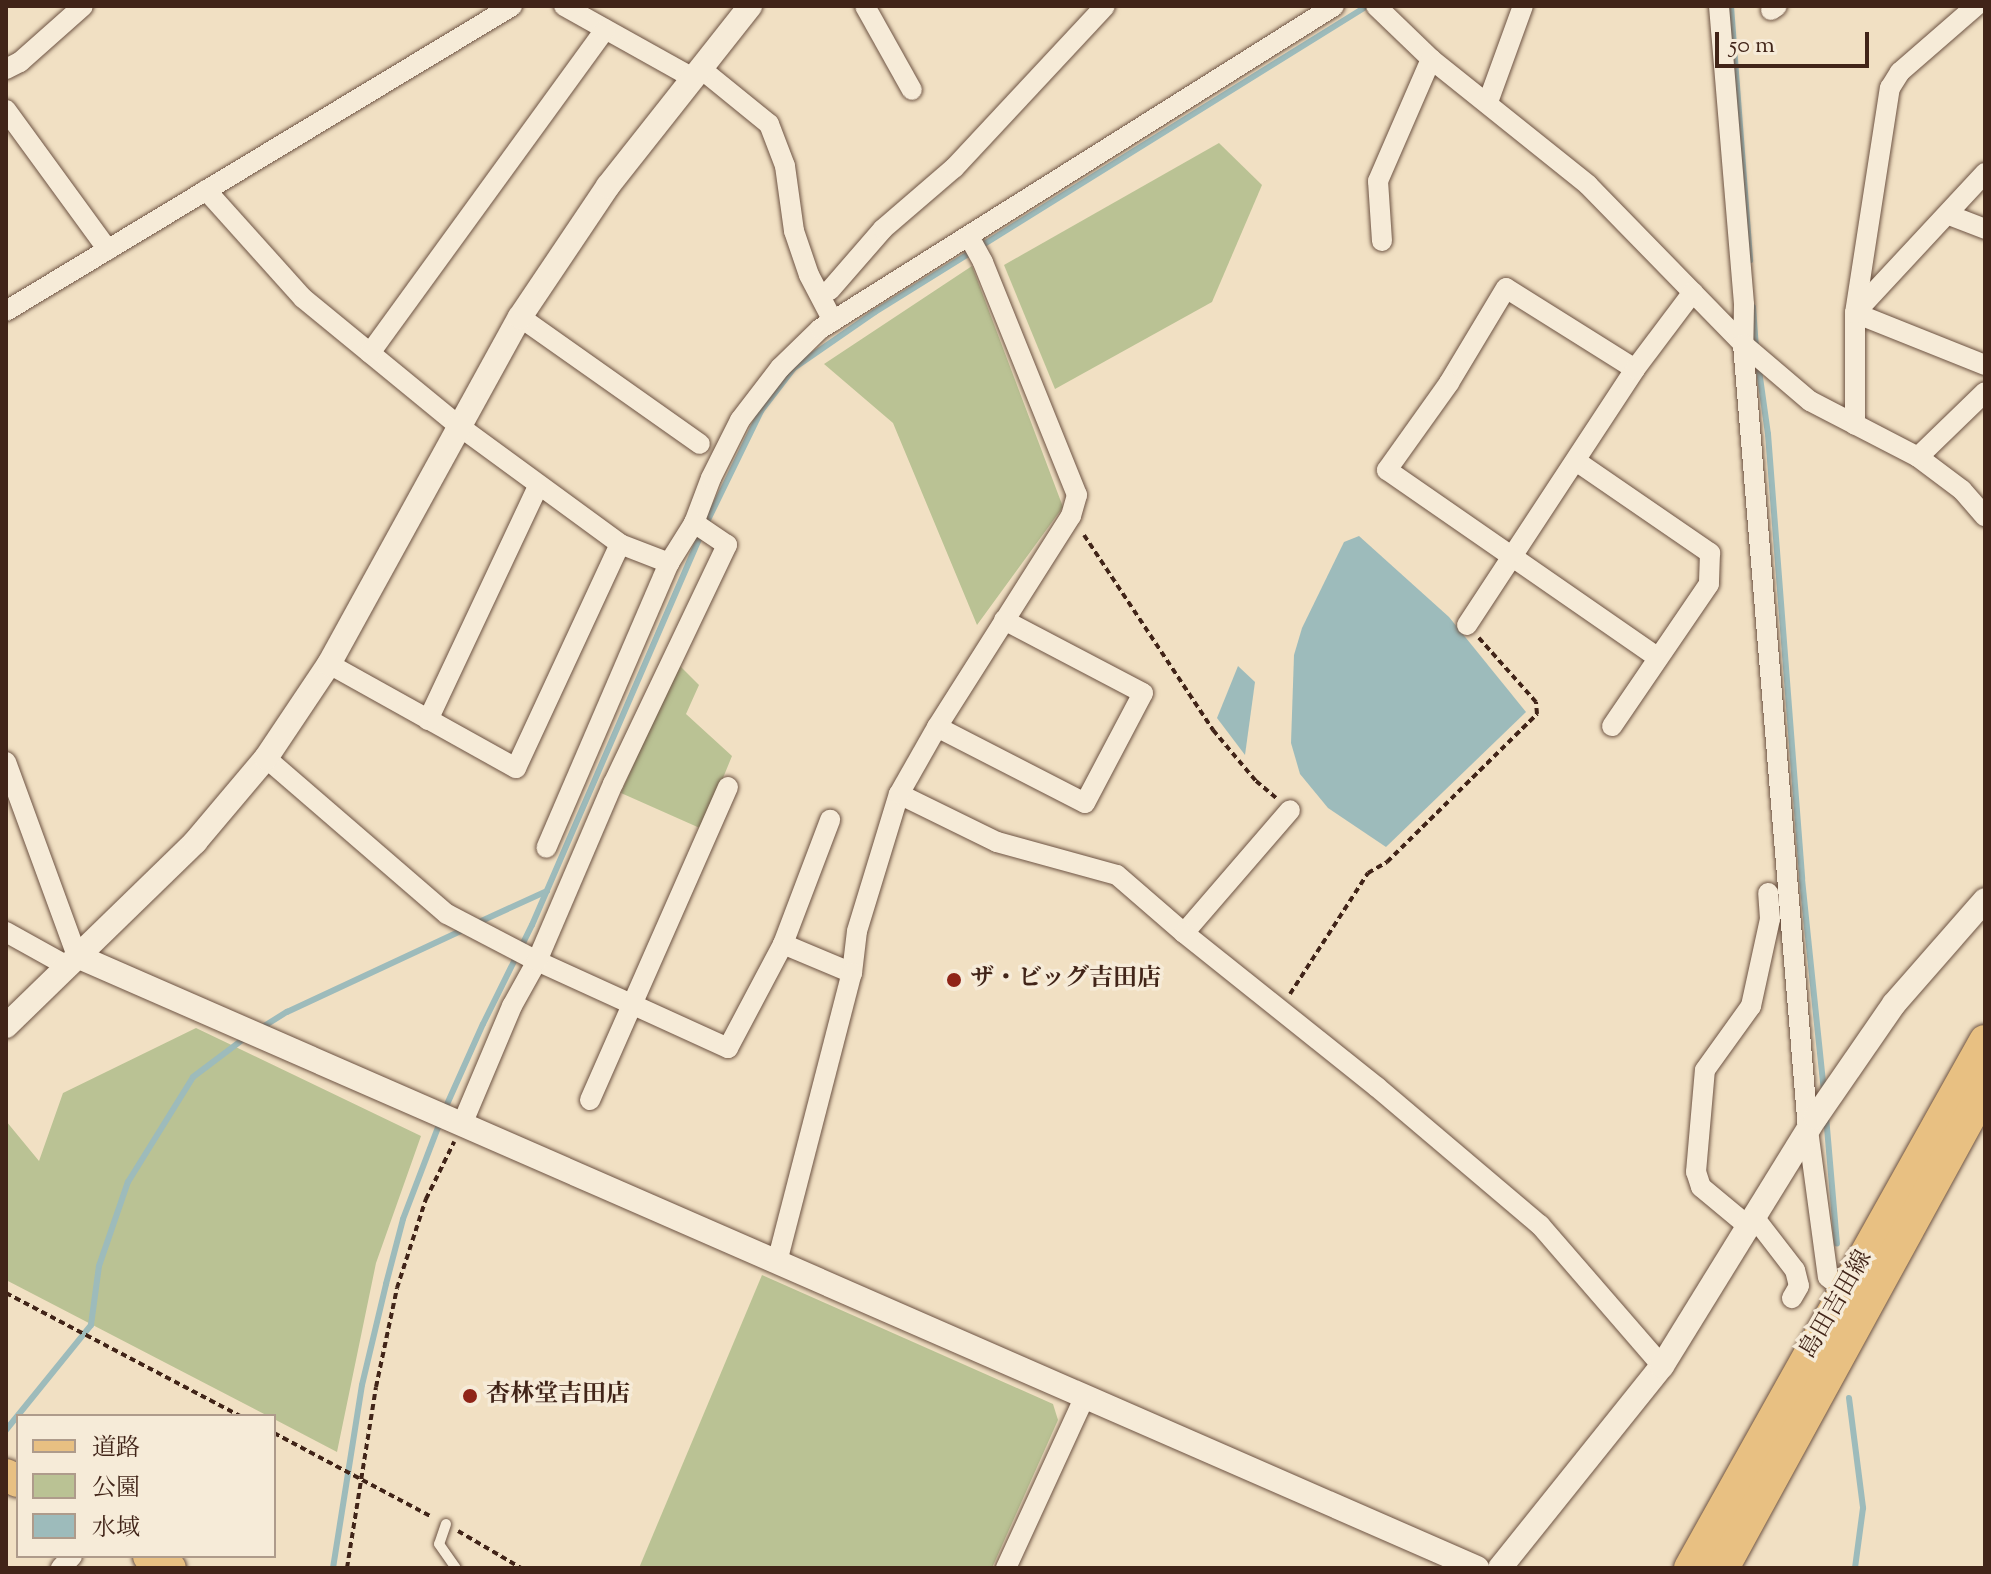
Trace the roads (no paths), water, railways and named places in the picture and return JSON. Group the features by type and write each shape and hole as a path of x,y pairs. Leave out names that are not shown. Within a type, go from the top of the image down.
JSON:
{"main road":[{"name":"島田吉田線","path":"1690,1568 1985,1041"},
{"name":"島田吉田線","path":"1723,1568 1985,1089"},
{"path":"152,1558 170,1568"}],"street":[{"path":"6,69 20,62 83,6"},
{"path":"6,311 512,6"},
{"path":"564,6 696,73 769,124 785,166 794,231 809,275 833,321"},
{"path":"6,1026 195,842 266,758 329,664 520,317 608,186 750,6"},
{"path":"865,6 912,90"},
{"path":"830,290 883,229 954,168 1105,6"},
{"path":"546,848 669,563 694,524 711,478 740,420 780,368 833,321 970,240 1334,6"},
{"path":"1488,102 1523,6"},
{"path":"1719,6 1812,1124 1828,1277 1846,1291"},
{"path":"1379,9 1431,59 1588,185 1746,347 1810,401 1918,457 1962,490 1985,516"},
{"path":"1855,425 1855,313 1890,88 1900,72 1976,10"},
{"path":"370,353 605,29"},
{"path":"1382,241 1378,181 1431,59"},
{"path":"6,110 108,250"},
{"path":"1855,313 1985,173"},
{"path":"206,190 303,298 459,426 620,544 669,563"},
{"path":"1949,215 1985,229"},
{"path":"777,1262 852,973 857,931 899,794 937,727 1071,516 1077,495 983,262 970,240"},
{"path":"1635,369 1506,288 1449,383 1387,470 1657,657"},
{"path":"1467,625 1635,369 1693,292"},
{"path":"1855,313 1985,365"},
{"path":"520,317 700,444"},
{"path":"1918,457 1985,392"},
{"path":"1576,461 1710,553 1709,584 1612,726"},
{"path":"428,720 538,486"},
{"path":"460,1121 613,784 727,545 694,524"},
{"path":"329,664 516,768 620,544"},
{"path":"937,727 1085,803 1143,693 1004,620"},
{"path":"266,758 457,919 534,960 728,1048 783,944 830,820"},
{"path":"6,762 72,961"},
{"path":"590,1100 728,787"},
{"path":"899,794 997,842 1117,875 1540,1225 1662,1366"},
{"path":"1184,933 1290,810"},
{"path":"1768,893 1770,919 1751,1006 1705,1070 1696,1172 1701,1187 1751,1221 1795,1270 1799,1286 1792,1298"},
{"path":"1500,1568 1662,1366 1812,1124 1894,1004 1985,900"},
{"path":"6,932 72,961 241,1025 1477,1568"},
{"path":"783,944 852,973"},
{"path":"1006,1568 1085,1396"}],"lane":[{"path":"446,1524 439,1544 456,1568"}],"water":[{"path":"1359,536 1449,617 1526,712 1386,847 1328,808 1300,774 1291,743 1294,655 1302,628 1344,542"},
{"path":"1238,666 1255,682 1245,755 1217,718"}],"waterway":[{"path":"444,1111 532,925 705,526 761,411 794,368 875,312 1367,6"},
{"path":"1731,6 1750,260"},
{"path":"1753,307 1756,348"},
{"path":"1758,363 1768,434 1802,879 1824,1093"},
{"path":"477,923 547,891"},
{"path":"261,1028 287,1012 463,930"},
{"path":"19,1414 91,1325 99,1266 128,1182 193,1077 245,1038"},
{"path":"1826,1116 1837,1244"},
{"path":"333,1568 362,1385 386,1284 403,1219 440,1122"},
{"path":"1849,1398 1863,1508 1855,1568"},
{"path":"6,1430 16,1418"}],"place":[{"name":"ザ・ビッグ吉田店","path":"954,980"},
{"name":"杏林堂吉田店","path":"470,1396"}]}
